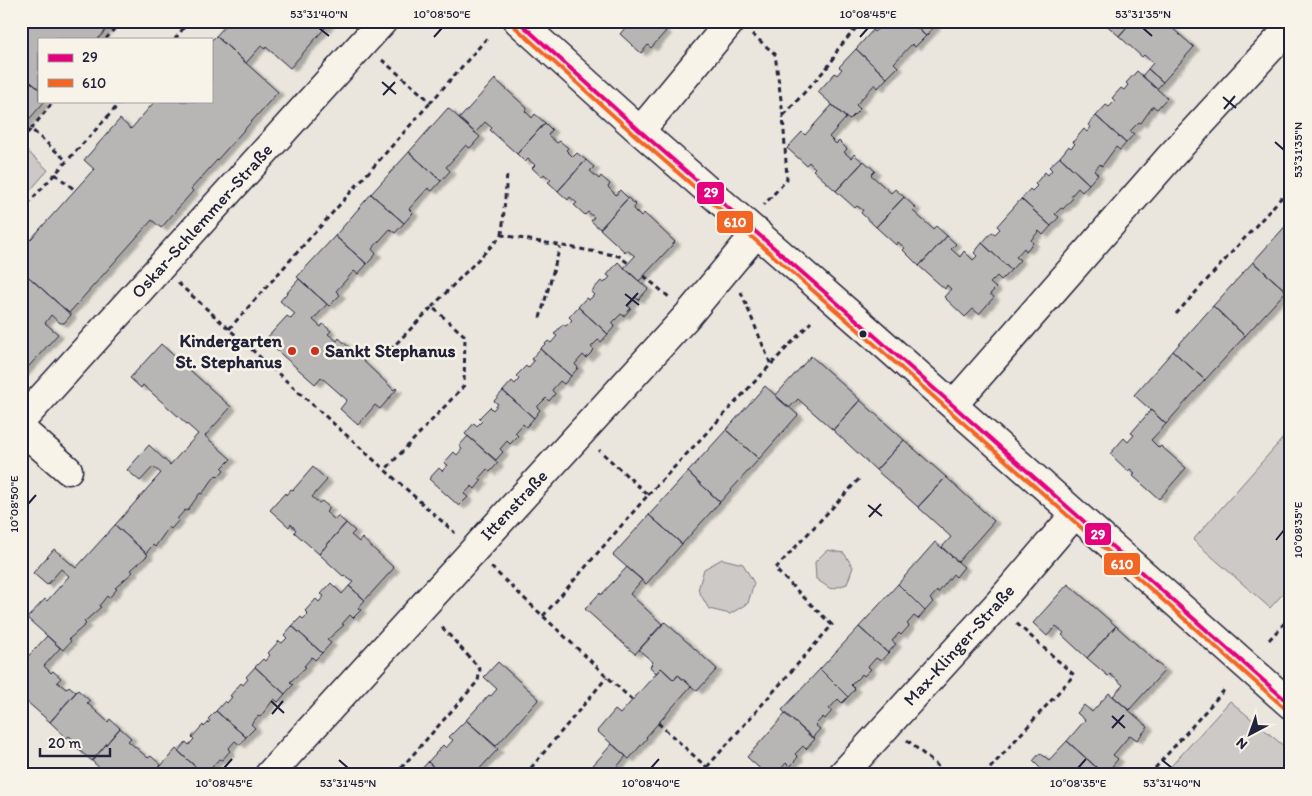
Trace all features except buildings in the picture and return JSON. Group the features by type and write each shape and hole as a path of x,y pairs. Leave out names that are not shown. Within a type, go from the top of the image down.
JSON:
{"street":[{"name":"Oskar-Schlemmer-Straße","path":"21,421 383,21"},
{"path":"518,21 640,131 1291,705"},
{"path":"640,131 738,25"},
{"path":"953,405 1170,157 1291,26"},
{"name":"Ittenstraße","path":"269,775 689,314 752,228"},
{"path":"21,429 68,470"},
{"name":"Max-Klinger-Straße","path":"842,775 996,605 1075,514"}],"path":[{"path":"176,38 189,21"},
{"path":"783,115 831,62 838,49 862,21"},
{"path":"738,25 775,54 783,115 787,179 752,228"},
{"path":"107,38 114,29 110,26"},
{"path":"229,329 488,38"},
{"path":"363,43 431,102"},
{"path":"21,140 53,102"},
{"path":"21,211 121,102"},
{"path":"31,129 67,161"},
{"path":"55,174 75,190"},
{"path":"390,350 502,235 507,174"},
{"path":"1176,314 1291,186"},
{"path":"502,235 560,247 619,256 628,263"},
{"path":"540,318 560,247"},
{"path":"161,267 473,550 632,700"},
{"path":"644,276 689,314"},
{"path":"747,286 740,292 771,365"},
{"path":"385,470 464,386 465,336 432,307"},
{"path":"543,616 648,495 811,322"},
{"path":"580,433 648,495"},
{"path":"707,768 832,625 775,569 860,478"},
{"path":"395,775 478,681 480,669 423,605"},
{"path":"984,775 1074,675 996,605"},
{"path":"1270,640 1291,616"},
{"path":"525,775 607,677"},
{"path":"1149,775 1226,688"},
{"path":"658,723 714,775"},
{"path":"888,724 948,775"}],"shaded area":[{"path":"26,150 48,170 21,201 21,155"},
{"path":"1291,429 1291,585 1270,608 1193,540"},
{"path":"827,550 844,553 853,567 847,584 831,589 816,579 815,562"},
{"path":"722,559 743,564 754,583 748,603 730,614 709,609 698,590 704,569"},
{"path":"1230,701 1291,752 1291,775 1163,775"}],"transit line":[{"name":"29","path":"518,21 640,131 868,330 1291,705"},
{"name":"610","path":"514,26 636,136 864,335 1287,710"}],"place":[{"name":"Kindergarten St. Stephanus","path":"292,351"},
{"name":"Sankt Stephanus","path":"315,351"}]}
